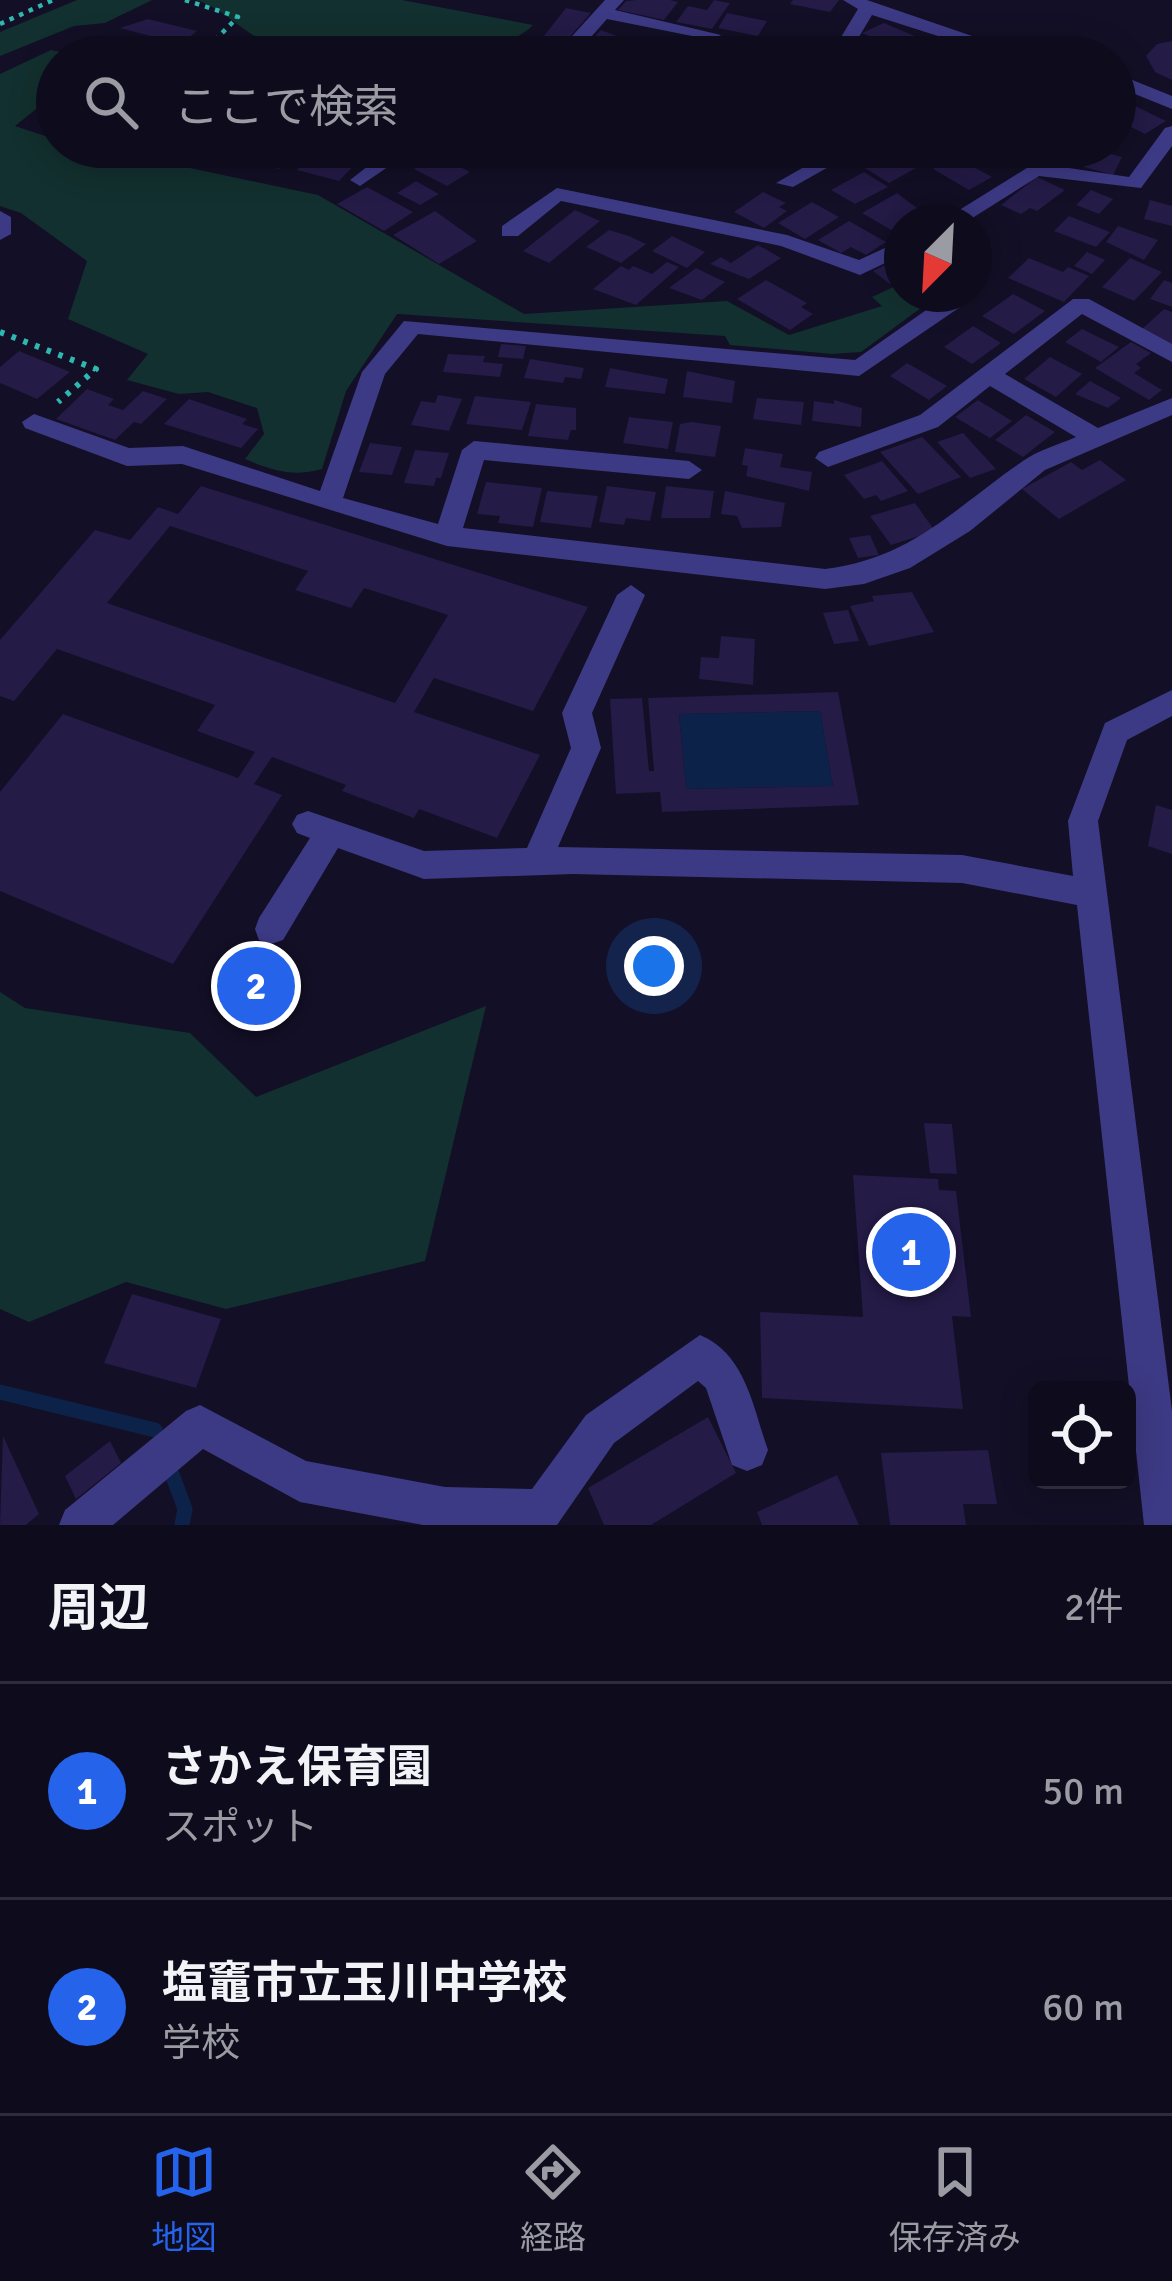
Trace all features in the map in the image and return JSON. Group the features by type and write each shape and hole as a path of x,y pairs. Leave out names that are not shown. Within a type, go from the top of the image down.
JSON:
{"street":[{"path":"847,36 860,4 956,36"},
{"path":"582,36 610,6 712,35"},
{"path":"1136,88 1172,103"},
{"path":"980,204 1035,170 1134,184 1172,132"},
{"path":"360,180 377,168"},
{"path":"786,183 814,168"},
{"path":"510,231 557,194 787,241 860,268 884,256"},
{"path":"0,217 0,234"},
{"path":"828,458 929,421 1081,304 1172,354"},
{"path":"328,503 374,372 412,326 859,368 938,312"},
{"path":"992,377 1100,440"},
{"path":"34,422 127,457 183,455 447,536 788,577 864,574 901,561 961,524 1036,464 1172,406"},
{"path":"447,536 474,450 689,470"},
{"path":"536,862 586,748 577,712 631,595"},
{"path":"1165,1525 1083,821 1115,732 1172,702"},
{"path":"271,929 319,828 424,865 536,862 962,869 1092,894"},
{"path":"80,1525 200,1425 300,1481 445,1517 542,1510 601,1429 700,1355 722,1376 747,1450"}],"path":[{"path":"0,24 53,0"},
{"path":"185,0 238,17 219,36"},
{"path":"0,332 95,369 34,422"}],"green space":[{"path":"77,0 152,0 105,23 36,36 36,41 0,56 0,32"},
{"path":"196,0 402,0 533,25 516,36 256,36"},
{"path":"36,57 36,109 15,126 36,133 36,168 190,168 318,195 524,314 727,301 789,335 882,306 872,297 884,291 884,312 915,312 861,352 832,354 730,345 725,336 397,314 346,391 322,469 292,473 245,459 264,434 257,408 208,392 179,394 127,380 148,354 68,319 87,261 21,213 0,206 0,74"},
{"path":"0,992 25,1008 190,1033 256,1097 486,1006 425,1261 226,1309 126,1282 29,1322 0,1309"}],"water":[{"path":"820,711 833,786 686,789 679,714"}],"building":[{"path":"714,0 730,3 712,29 676,22 688,6 707,10"},
{"path":"793,0 839,0 830,12 790,4"},
{"path":"626,1 678,2 664,20 618,10"},
{"path":"566,8 591,13 570,36 544,36"},
{"path":"727,13 767,21 758,36 718,28"},
{"path":"148,19 197,31 191,36 150,36 120,28"},
{"path":"884,23 915,36 869,36 862,33"},
{"path":"1172,41 1172,80 1155,72 1146,56 1157,44"},
{"path":"1136,106 1166,121 1145,134 1136,130"},
{"path":"299,168 351,168 339,181"},
{"path":"462,168 470,172 447,186 414,169"},
{"path":"865,168 916,168 889,183"},
{"path":"975,168 992,177 969,190 933,169"},
{"path":"1088,168 1116,168 1113,175"},
{"path":"864,172 888,187 855,204 831,190"},
{"path":"1037,177 1065,190 1037,211 1030,208 1021,214 1001,205"},
{"path":"416,181 439,194 420,205 397,193"},
{"path":"367,187 413,212 384,231 337,204"},
{"path":"1091,190 1113,199 1099,214 1076,205"},
{"path":"763,192 786,203 779,207 787,211 764,228 734,212"},
{"path":"897,193 912,204 884,204 884,226 862,213"},
{"path":"1150,200 1172,206 1172,226 1144,219"},
{"path":"812,202 839,217 805,239 778,223"},
{"path":"575,210 600,221 549,263 523,251"},
{"path":"435,211 477,241 439,264 393,235"},
{"path":"1069,216 1110,232 1096,247 1054,231"},
{"path":"849,221 884,243 866,255 851,247 841,253 818,240"},
{"path":"1118,226 1158,240 1144,260 1106,242"},
{"path":"609,230 646,244 621,263 586,247"},
{"path":"672,236 705,252 687,268 652,251"},
{"path":"758,245 781,258 749,279 710,264 721,257 731,263"},
{"path":"1087,252 1105,260 1092,274 1074,266"},
{"path":"1029,258 1063,272 1068,267 1089,276 1064,302 1008,278"},
{"path":"1130,258 1162,272 1134,301 1102,287"},
{"path":"667,262 679,267 636,305 593,289 621,266 652,274"},
{"path":"696,268 725,282 702,300 669,288"},
{"path":"766,280 807,303 801,307 813,314 790,330 737,299"},
{"path":"1164,280 1172,283 1172,307 1150,299"},
{"path":"1013,294 1045,311 1014,334 982,316"},
{"path":"1164,309 1172,312 1172,345 1141,330"},
{"path":"973,326 1001,343 972,364 944,347"},
{"path":"1082,329 1119,347 1101,362 1065,342"},
{"path":"1131,342 1151,353 1136,364 1141,368 1134,373 1162,390 1149,400 1095,368"},
{"path":"501,344 526,346 523,359 498,357"},
{"path":"19,351 70,372 37,399 0,383 0,367"},
{"path":"448,354 485,356 483,362 503,364 500,377 443,372"},
{"path":"1050,357 1082,374 1056,397 1024,379"},
{"path":"530,359 584,368 581,379 565,377 563,383 524,378"},
{"path":"907,363 947,386 929,400 890,376"},
{"path":"610,368 668,379 665,394 605,387"},
{"path":"687,371 735,381 732,403 683,397"},
{"path":"1090,381 1121,398 1108,408 1075,394"},
{"path":"87,389 114,399 108,405 123,410 143,391 167,399 115,440 56,419"},
{"path":"438,395 462,399 449,431 411,425 421,401 435,403"},
{"path":"475,396 531,402 522,430 466,424"},
{"path":"757,398 804,402 801,425 753,419"},
{"path":"189,399 247,419 242,424 258,429 241,448 164,424"},
{"path":"834,400 862,408 861,427 812,421 814,401 834,404"},
{"path":"978,400 1012,421 990,438 955,417"},
{"path":"536,404 576,408 576,430 571,430 568,440 528,436"},
{"path":"1026,415 1055,432 1023,457 995,440"},
{"path":"629,417 673,422 668,449 623,443"},
{"path":"680,424 721,426 715,457 675,452"},
{"path":"963,433 996,469 970,478 937,442"},
{"path":"922,437 961,477 918,494 880,452"},
{"path":"370,443 402,447 392,475 359,472"},
{"path":"745,448 783,454 780,467 812,472 809,491 746,476 748,466 742,465"},
{"path":"415,450 449,453 434,486 404,483"},
{"path":"1100,460 1126,480 1059,519 1022,489 1071,462 1082,470"},
{"path":"882,461 908,491 881,501 876,495 864,499 844,475"},
{"path":"486,482 542,488 533,527 498,523 500,516 477,514"},
{"path":"201,486 588,607 533,711 434,678 414,712 540,755 497,838 419,809 414,818 342,791 346,785 272,757 254,784 282,795 173,964 0,891 0,792 63,714 238,778 255,752 197,731 215,705 57,649 14,701 0,696 0,640 95,530 130,540 158,507 178,514","holes":["170,526 308,571 295,590 351,608 364,588 448,615 395,703 107,603"]},
{"path":"607,486 656,492 650,521 599,522"},
{"path":"666,486 714,491 710,518 661,518"},
{"path":"547,491 598,496 591,528 540,522"},
{"path":"725,491 785,503 781,527 742,528 737,516 721,514"},
{"path":"915,503 935,531 891,545 870,516"},
{"path":"870,535 879,555 858,558 849,538"},
{"path":"912,592 934,632 869,646 850,606 874,601 872,596"},
{"path":"848,610 859,641 834,644 823,613"},
{"path":"721,636 755,639 753,685 699,679 701,657 719,658"},
{"path":"838,692 859,805 662,812 660,792 616,794 610,699 642,698 649,771 654,771 648,698","holes":["820,711 833,786 686,789 679,714"]},
{"path":"1156,805 1172,810 1172,854 1148,846"},
{"path":"924,1123 952,1124 957,1174 930,1173"},
{"path":"853,1175 938,1179 939,1190 956,1191 971,1317 952,1316 963,1409 762,1398 760,1312 863,1317"},
{"path":"132,1294 221,1319 196,1388 104,1363"},
{"path":"708,1417 736,1473 651,1525 604,1525 588,1488"},
{"path":"3,1436 39,1514 26,1525 0,1525"},
{"path":"110,1441 121,1463 76,1499 65,1476"},
{"path":"988,1450 997,1504 963,1504 966,1525 890,1525 881,1453"},
{"path":"837,1475 859,1525 762,1525 757,1512"}],"waterway":[{"path":"0,1392 155,1430"},
{"path":"172,1474 185,1509 182,1525"}],"place":[{"name":"塩竈市立玉川中学校","path":"256,986"},
{"name":"さかえ保育園","path":"911,1252"}]}
